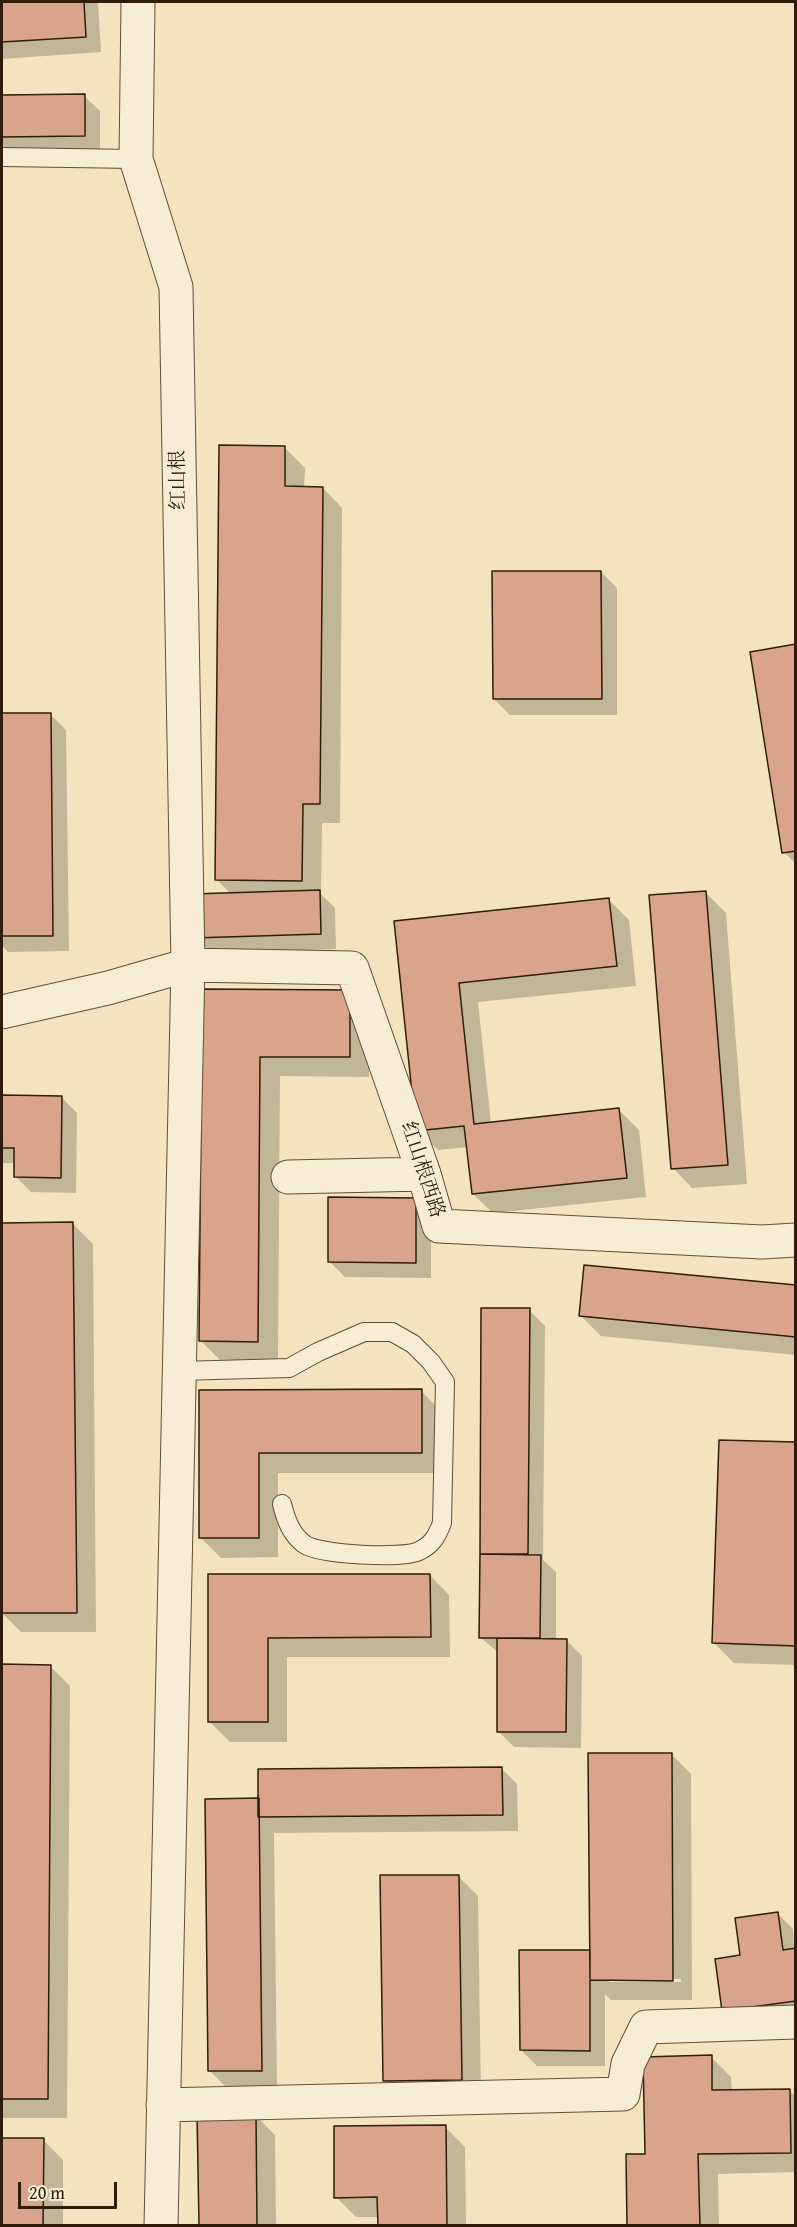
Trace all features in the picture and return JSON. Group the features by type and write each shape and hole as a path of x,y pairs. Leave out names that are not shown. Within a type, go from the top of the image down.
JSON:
{"street":[{"name":"红山根","path":"138,2 136,159 176,287 188,965 161,2226"},
{"path":"2,1012 108,988 188,965"},
{"name":"红山根西路","path":"188,965 352,968 424,1174 439,1226 762,1242 795,1240"},
{"path":"288,1177 424,1174"},
{"path":"163,2105 623,2094 628,2064 646,2027 795,2022"}],"lane":[{"path":"2,157 136,159"},
{"path":"179,1371 289,1368 318,1352 364,1332 392,1332 413,1344 431,1362 445,1382 445,1394 442,1523 437,1536 429,1545 404,1555 320,1552 305,1545 294,1534 286,1520 282,1504"}],"building":[{"path":"2,2 84,2 86,37 2,42"},
{"path":"85,94 85,136 2,137 2,95"},
{"path":"219,445 285,446 285,486 323,487 320,804 303,804 302,881 215,880"},
{"path":"492,571 601,571 602,699 493,699"},
{"path":"796,644 796,851 782,853 750,652"},
{"path":"2,713 51,713 53,936 2,936"},
{"path":"320,890 321,934 194,938 192,894"},
{"path":"706,891 728,1165 671,1169 649,895"},
{"path":"609,898 617,966 459,983 474,1124 619,1108 627,1178 472,1194 464,1126 416,1131 394,921"},
{"path":"202,989 350,990 350,1057 260,1057 258,1342 199,1341"},
{"path":"2,1095 62,1096 61,1178 14,1177 14,1148 2,1148"},
{"path":"328,1197 416,1198 416,1263 328,1262"},
{"path":"73,1222 77,1613 2,1613 2,1223"},
{"path":"584,1265 796,1285 796,1337 579,1316"},
{"path":"481,1308 530,1308 528,1554 480,1554"},
{"path":"422,1389 422,1453 259,1453 259,1538 199,1538 199,1390"},
{"path":"719,1440 796,1442 796,1646 712,1643"},
{"path":"480,1554 541,1555 540,1638 479,1638"},
{"path":"208,1574 430,1574 431,1637 268,1638 268,1722 208,1722"},
{"path":"497,1638 567,1639 566,1732 497,1732"},
{"path":"2,1664 51,1665 48,2099 2,2099"},
{"path":"588,1753 672,1753 673,1981 590,1980"},
{"path":"502,1767 503,1815 258,1817 258,1769"},
{"path":"259,1798 262,2071 208,2071 205,1799"},
{"path":"380,1875 459,1875 462,2080 383,2081"},
{"path":"778,1912 783,1950 796,1948 796,2001 722,2011 715,1959 740,1955 735,1918"},
{"path":"519,1950 590,1950 590,2051 520,2050"},
{"path":"712,2055 712,2090 790,2089 791,2153 698,2154 700,2226 627,2226 626,2154 645,2154 643,2057"},
{"path":"197,2114 256,2114 257,2226 199,2226"},
{"path":"446,2125 447,2226 378,2226 377,2197 334,2198 334,2126"},
{"path":"2,2138 44,2138 43,2226 2,2226"}]}
